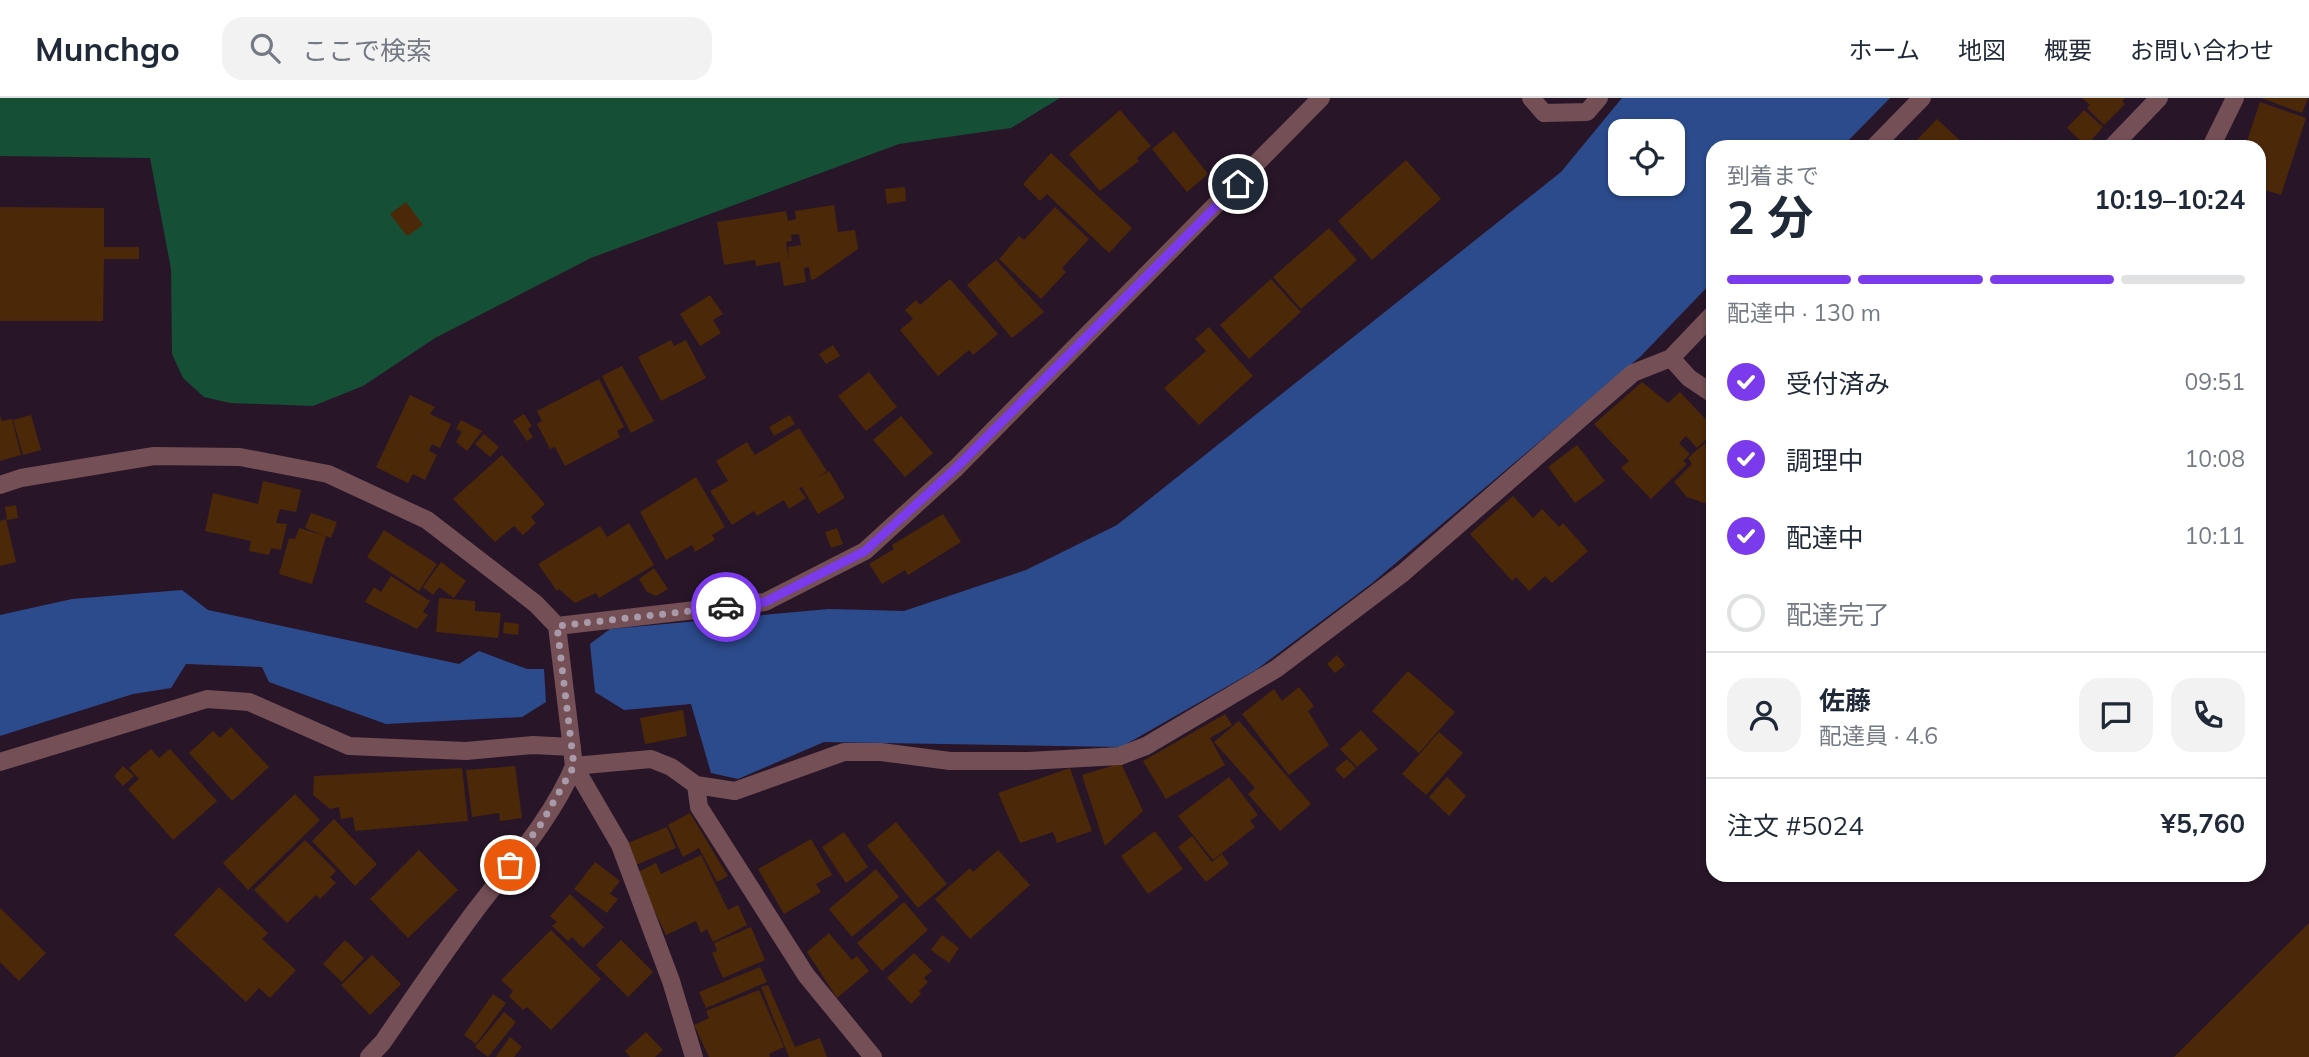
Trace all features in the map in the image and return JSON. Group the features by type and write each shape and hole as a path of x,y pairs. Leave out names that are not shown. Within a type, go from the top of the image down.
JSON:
{"street":[{"path":"557,626 765,602 865,551 956,468 1321,98"},
{"path":"1531,98 1544,113 1587,112 1599,98"},
{"path":"1881,140 1922,98"},
{"path":"2119,140 2159,98"},
{"path":"2214,140 2235,98"},
{"path":"574,766 651,759 671,767 696,785 735,790 844,752 881,752 950,761 1028,761 1120,756 1146,746 1276,669 1403,573 1633,373 1671,358 1706,321"},
{"path":"1671,358 1689,379 1706,390"},
{"path":"0,485 21,478 154,456 240,457 328,474 427,520 536,604 557,626 574,766 620,845 671,981 694,1057"},
{"path":"0,761 207,699 249,702 349,746 466,751 533,745 572,747"},
{"path":"369,1057 383,1042 463,927 541,824 574,766"},
{"path":"696,785 699,807 787,948 873,1057"}],"green space":[{"path":"0,98 1060,98 1011,128 899,144 591,258 435,338 363,386 313,406 230,403 204,397 183,378 172,354 171,269 150,158 0,156"}],"water":[{"path":"1622,98 1890,98 1849,140 1706,140 1706,288 1641,356 1371,584 1256,670 1121,747 824,742 738,779 711,773 691,704 624,710 595,692 590,644 610,629 829,609 904,611 1026,570 1117,525 1561,172"},
{"path":"182,590 208,610 459,664 479,651 527,669 544,669 546,702 522,717 386,724 269,682 262,667 186,664 171,688 133,694 0,736 0,615 72,599"}],"building":[{"path":"2082,98 2125,98 2122,101 2125,104 2104,125 2087,108 2090,105"},
{"path":"2261,98 2308,98 2302,113"},
{"path":"2260,102 2306,118 2281,195 2266,190 2266,140 2247,140"},
{"path":"1120,110 1151,146 1137,158 1139,161 1100,191 1069,154"},
{"path":"2084,110 2103,127 2091,140 2080,140 2067,128"},
{"path":"1937,119 1960,140 1917,140"},
{"path":"1174,131 1208,174 1187,192 1152,149"},
{"path":"1051,153 1132,228 1109,253 1047,194 1040,201 1023,184"},
{"path":"1406,160 1441,199 1372,260 1338,221"},
{"path":"905,187 906,201 887,204 885,189"},
{"path":"406,202 423,225 407,236 390,214"},
{"path":"834,205 838,232 855,230 858,249 815,279 811,280 809,267 804,268 806,282 784,286 780,262 756,266 755,260 724,265 717,222 786,211 788,221 796,219 795,211","holes":["799,234 801,245 788,247 789,261 786,242 792,241 791,235"]},
{"path":"0,207 104,208 104,247 139,247 139,259 104,259 103,321 0,321"},
{"path":"1055,207 1089,239 1062,268 1066,272 1041,299 999,259 1019,236 1024,240"},
{"path":"1329,228 1357,260 1301,309 1273,277"},
{"path":"996,260 1044,312 1012,338 967,285"},
{"path":"950,279 998,334 973,355 969,350 938,376 900,330 913,319 905,310 916,300 920,305"},
{"path":"1271,279 1301,312 1249,359 1220,325"},
{"path":"710,295 723,314 713,320 721,333 700,346 680,314"},
{"path":"1209,327 1253,376 1199,425 1164,388 1206,351 1195,339"},
{"path":"671,340 674,346 686,340 706,378 661,401 638,357"},
{"path":"833,345 840,356 826,364 819,354"},
{"path":"622,366 654,421 631,433 602,376"},
{"path":"869,372 897,407 866,431 838,396"},
{"path":"599,379 624,427 617,431 620,437 565,466 555,447 550,449 537,424 542,421 537,411"},
{"path":"1642,382 1668,403 1680,392 1706,420 1706,440 1697,448 1686,436 1679,443 1690,454 1683,461 1687,464 1651,499 1621,468 1629,461 1594,424"},
{"path":"410,395 435,407 430,414 451,424 440,448 432,444 429,451 437,455 425,480 413,474 408,483 376,467"},
{"path":"524,414 532,426 528,429 533,437 527,441 513,421"},
{"path":"31,415 41,450 23,455 13,420"},
{"path":"790,415 795,424 774,436 769,427"},
{"path":"0,416 2,421 12,419 21,455 0,461"},
{"path":"901,416 933,453 905,477 873,440"},
{"path":"461,420 482,431 467,451 456,442 462,432 456,429"},
{"path":"799,428 827,471 815,479 829,471 845,498 818,514 802,487 799,488 806,498 789,509 784,500 757,516 754,511 732,525 710,491 728,481 716,461 747,442 755,455"},
{"path":"484,434 499,447 490,457 475,444"},
{"path":"1706,444 1706,504 1687,497 1674,482 1692,464 1688,458"},
{"path":"1577,445 1605,481 1575,503 1548,467"},
{"path":"502,455 545,504 531,517 536,523 523,535 514,526 495,542 453,499"},
{"path":"696,477 725,527 712,535 715,540 695,552 692,545 666,560 640,512"},
{"path":"263,481 301,490 296,512 280,509 276,523 287,524 281,550 271,548 269,555 249,551 251,541 205,531 213,493 258,504"},
{"path":"1513,496 1533,518 1542,509 1559,527 1563,523 1588,551 1552,583 1545,576 1529,591 1516,577 1512,581 1470,534"},
{"path":"16,505 18,518 7,520 5,507"},
{"path":"311,513 337,522 331,538 305,528"},
{"path":"943,514 961,542 908,575 905,570 882,584 869,564 894,549 892,545"},
{"path":"6,519 16,562 0,566 0,521"},
{"path":"629,523 654,565 599,598 596,593 575,603 559,589 557,591 538,564 600,526 607,537"},
{"path":"299,528 326,536 312,584 279,574 289,538 295,539"},
{"path":"837,528 843,544 831,548 825,532"},
{"path":"384,530 437,564 419,591 367,557"},
{"path":"441,562 466,581 454,598 439,587 433,595 423,587"},
{"path":"654,568 668,589 656,596 647,592 639,579"},
{"path":"391,576 430,601 423,612 428,615 417,629 365,602 374,587 381,592"},
{"path":"439,598 475,601 475,611 501,613 498,638 436,632"},
{"path":"504,622 519,624 518,635 503,633"},
{"path":"1337,655 1345,665 1335,673 1327,664"},
{"path":"1408,671 1455,712 1419,753 1372,711"},
{"path":"1299,687 1314,706 1308,711 1329,745 1289,775 1242,714 1274,689 1282,701"},
{"path":"683,710 687,736 645,744 640,718"},
{"path":"1225,714 1232,725 1210,738 1225,765 1166,799 1143,761"},
{"path":"1239,721 1311,804 1280,831 1248,794 1255,788 1214,742"},
{"path":"231,727 269,767 232,801 189,753 213,731 220,738"},
{"path":"1361,730 1378,749 1357,767 1340,749"},
{"path":"1439,732 1463,753 1426,795 1402,774"},
{"path":"151,749 159,758 170,749 217,801 173,840 128,789 139,779 129,768"},
{"path":"1347,759 1356,768 1344,779 1335,769"},
{"path":"1121,763 1143,811 1105,846 1082,775"},
{"path":"123,766 134,776 123,786 114,776"},
{"path":"515,766 522,818 500,821 499,813 472,817 466,770"},
{"path":"462,768 468,821 355,831 353,817 341,819 339,807 330,809 313,795 314,776"},
{"path":"1070,768 1092,831 1057,843 1053,832 1020,843 998,793"},
{"path":"1229,777 1258,815 1250,821 1255,827 1213,860 1178,816"},
{"path":"1447,777 1466,796 1449,816 1429,797"},
{"path":"295,794 320,820 248,890 223,863"},
{"path":"690,813 728,876 717,882 699,848 683,857 668,825"},
{"path":"334,819 377,864 355,886 312,841"},
{"path":"896,822 947,884 918,908 867,846"},
{"path":"667,827 676,848 636,865 628,843"},
{"path":"1155,831 1183,869 1148,894 1121,856"},
{"path":"844,832 868,867 846,883 822,847"},
{"path":"1192,836 1212,862 1222,854 1229,864 1206,882 1178,847"},
{"path":"811,839 832,875 816,884 821,892 784,914 758,869"},
{"path":"305,840 336,871 330,877 336,883 320,899 316,895 287,923 254,890"},
{"path":"419,850 458,890 408,938 370,899"},
{"path":"998,850 1030,885 970,939 935,899 970,868 973,872"},
{"path":"701,855 728,910 738,905 747,925 713,942 707,929 701,933 696,921 666,935 636,873 656,863 661,874"},
{"path":"595,862 620,881 610,894 618,899 607,913 574,889"},
{"path":"876,869 899,897 852,937 829,909"},
{"path":"219,887 268,933 262,939 296,970 270,998 259,988 246,1002 174,935"},
{"path":"570,894 604,927 583,948 572,937 568,941 552,926 557,922 550,916"},
{"path":"904,902 928,930 882,971 857,943"},
{"path":"0,908 46,953 19,981 0,962"},
{"path":"2309,923 2309,1057 2174,1057"},
{"path":"751,927 765,960 723,978 712,953 717,951 714,943"},
{"path":"551,930 601,979 551,1030 527,1007 523,1010 509,996 513,991 501,980"},
{"path":"829,933 852,960 857,956 869,971 837,998 807,952"},
{"path":"942,935 959,948 949,963 931,950"},
{"path":"345,940 364,958 342,982 323,964"},
{"path":"621,940 653,972 628,997 596,965"},
{"path":"914,953 932,971 924,978 928,982 919,991 921,994 911,1004 887,978"},
{"path":"372,955 401,984 370,1015 341,985"},
{"path":"760,967 767,982 706,1008 699,992"},
{"path":"768,985 795,1047 820,1038 827,1057 789,1057 761,987"},
{"path":"759,990 784,1047 769,1054 770,1057 709,1057 694,1025 709,1018 706,1011"},
{"path":"493,994 506,1003 476,1044 464,1035"},
{"path":"504,1012 516,1022 488,1057 475,1047"},
{"path":"646,1032 663,1050 655,1057 630,1057 625,1051"},
{"path":"510,1037 522,1047 514,1057 496,1057"}],"way so far":[{"path":"510,865 541,824 574,766 557,626 726,607"}],"route":[{"path":"726,607 765,602 865,551 956,468 1238,184"}]}
